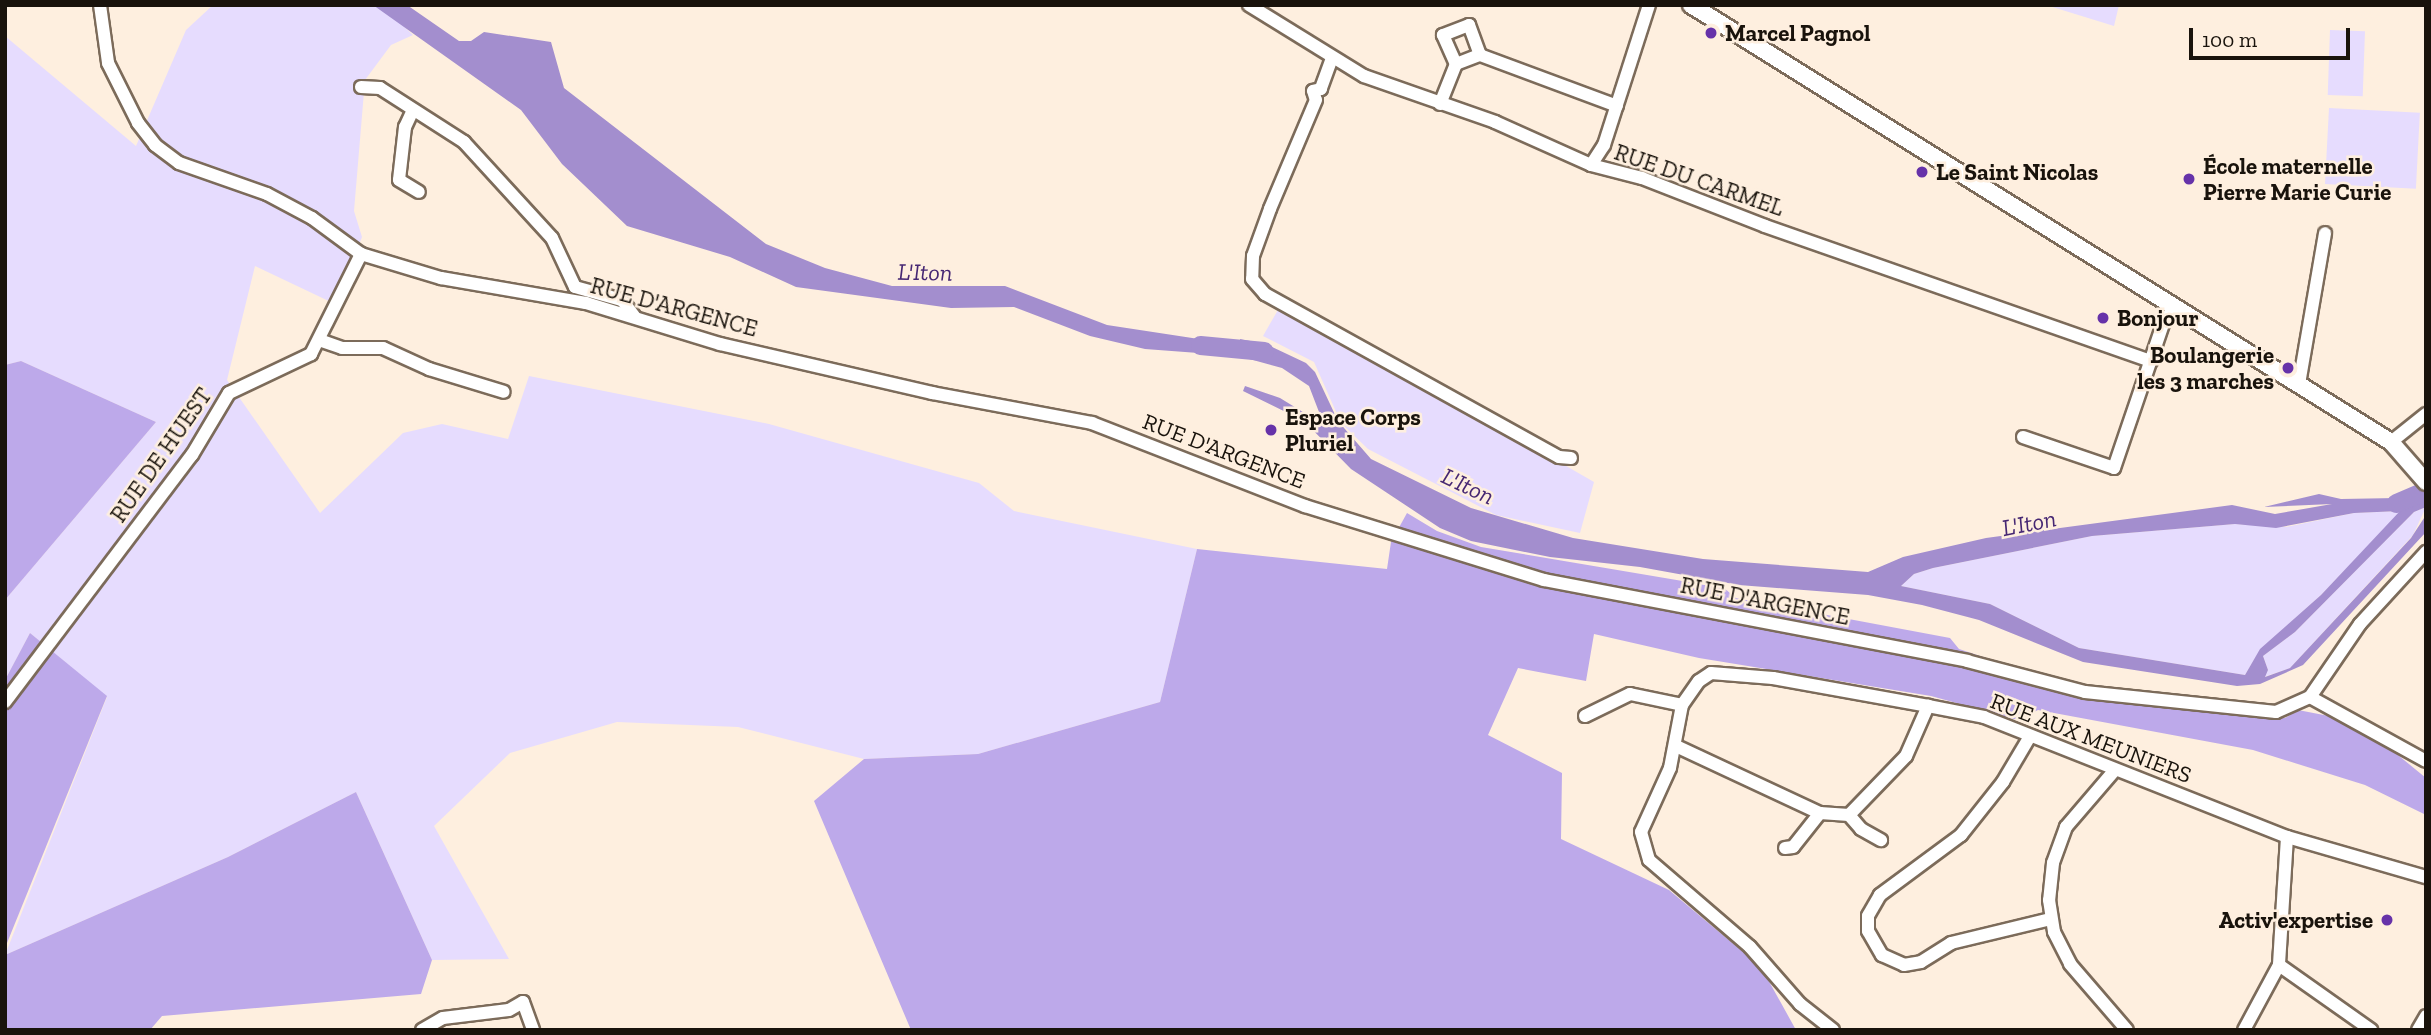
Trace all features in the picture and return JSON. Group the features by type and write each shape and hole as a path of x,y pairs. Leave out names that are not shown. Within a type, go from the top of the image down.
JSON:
{"main road":[{"path":"1691,5 2391,442 2426,482"}],"street":[{"name":"RUE D'ARGENCE","path":"100,5 108,63 138,123 155,145 179,163 267,194 312,218 361,254 441,278 635,316 720,344 1104,427 1305,506 1544,580 1967,661 2085,692 2266,713 2294,707 2310,697"},
{"name":"RUE DU CARMEL","path":"1250,5 1364,76 1591,165 1642,178 1765,226 2151,361"},
{"path":"1591,165 1604,145 1649,5"},
{"path":"1440,104 1456,64 1443,35 1469,25 1480,55"},
{"path":"1456,64 1480,55 1617,106"},
{"path":"1332,58 1321,89 1313,91 1316,100 1253,256 1252,279 1265,293 1559,457 1570,458"},
{"path":"361,87 380,88 481,158 552,238 575,287 622,300 635,316"},
{"path":"413,110 405,127 399,180 419,192"},
{"path":"2299,384 2325,233"},
{"name":"RUE DE HUEST","path":"5,702 192,456 229,393 293,365 322,341 361,254"},
{"path":"2022,437 2115,468 2164,321 2174,308"},
{"path":"322,341 342,348 383,348 429,369 504,392"},
{"path":"2391,442 2426,414"},
{"path":"2426,552 2360,624 2310,697 2426,761"},
{"name":"RUE AUX MEUNIERS","path":"1682,705 1699,681 1711,673 1735,673 1984,717 2114,771 2287,837 2426,877"},
{"path":"1585,716 1630,694 1682,705 1676,746 1641,832 1649,860 1750,947 1800,1004 1833,1030"},
{"path":"1849,815 1906,756 1928,706"},
{"path":"2029,737 2003,782 1961,835 1880,895 1868,916 1868,931 1882,954 1904,965 1921,962 1951,943 2051,919"},
{"path":"1676,746 1820,813 1849,815 1861,829 1881,840"},
{"path":"2114,771 2080,807 2059,841 2050,881 2051,919 2070,964 2127,1030"},
{"path":"1786,848 1793,847 1820,813"},
{"path":"2244,1030 2279,965 2287,837"},
{"path":"2279,965 2371,1030"},
{"path":"422,1030 443,1018 509,1010 523,1002 533,1030"},
{"path":"2418,1030 2426,1016"}],"shaded area":[{"path":"213,5 381,5 413,35 391,45 365,80 354,211 362,237 335,304 255,266 227,380 320,513 403,433 442,424 508,439 529,376 769,424 979,483 1014,511 1197,549 1160,702 978,754 864,759 738,727 617,722 510,753 434,826 509,959 432,960 356,792 228,857 5,955 107,697 30,633 5,680 5,600 156,422 21,361 5,365 5,36 136,146 186,30"},
{"path":"373,5 407,5 459,41 471,41 484,32 551,42 564,88 766,244 825,268 892,286 1005,286 1107,325 1225,343 1225,355 1145,349 1090,336 1014,307 951,308 796,287 730,257 627,226 562,164 521,110"},
{"path":"2046,5 2119,5 2114,26"},
{"path":"2330,30 2365,31 2363,96 2328,95"},
{"path":"2329,108 2420,113 2416,189 2325,184"},
{"path":"1282,303 1594,482 1580,533 1496,515 1368,449 1341,423 1314,362 1263,336"},
{"path":"1240,339 1266,344 1306,363 1315,372 1338,421 1371,459 1471,508 1573,538 1703,559 1868,572 1903,557 1986,538 2232,505 2275,514 2332,504 2264,507 2319,494 2341,499 2397,498 2415,488 2426,498 2426,507 2414,512 2295,632 2263,656 2268,670 2265,677 2290,668 2411,538 2426,515 2426,532 2303,665 2260,684 2237,686 2083,662 1979,620 1922,605 1868,595 1739,585 1640,567 1550,557 1471,541 1440,528 1351,469 1304,421 1243,391 1245,386 1280,398 1324,425 1309,386 1282,368 1242,357","holes":["2400,511 2321,595 2260,649 2245,675 2079,648 1990,604 1901,586 1914,574 1933,568 2092,536 2235,524 2276,528 2354,513"]},
{"path":"21,361 156,422 5,600 5,365"},
{"path":"2426,507 2413,535 2290,668 2264,677 2268,670 2263,656 2295,632 2414,512"},
{"path":"2401,511 2321,595 2260,650 2245,675 2079,648 1990,604 1901,586 1914,574 1933,568 2092,536 2235,524 2286,527 2354,513"},
{"path":"1407,513 1437,531 1481,547 1724,588 1736,598 1950,638 1959,649 2101,696 2209,713 2285,718 2298,710 2334,717 2371,733 2426,778 2426,815 2365,785 2253,750 2038,710 2018,720 1931,696 1699,658 1594,634 1586,681 1518,668 1488,735 1562,773 1561,839 1669,890 1761,967 1796,1030 911,1030 814,801 864,759 978,754 1160,702 1197,549 1387,569 1391,542"},
{"path":"30,633 107,696 5,948 5,680"},
{"path":"356,792 432,960 421,994 162,1016 150,1030 5,1030 5,955 228,857"}],"waterway":[{"name":"L'Iton","path":"1200,345 1264,351"},
{"name":"L'Iton","path":"2396,503 2426,490"}],"place":[{"name":"Marcel Pagnol","path":"1711,33"},
{"name":"Le Saint Nicolas","path":"1922,172"},
{"name":"École maternelle Pierre Marie Curie","path":"2189,179"},
{"name":"Bonjour","path":"2103,318"},
{"name":"Boulangerie les 3 marches","path":"2288,368"},
{"name":"Espace Corps Pluriel","path":"1271,430"},
{"name":"Activ'expertise","path":"2387,920"}]}
